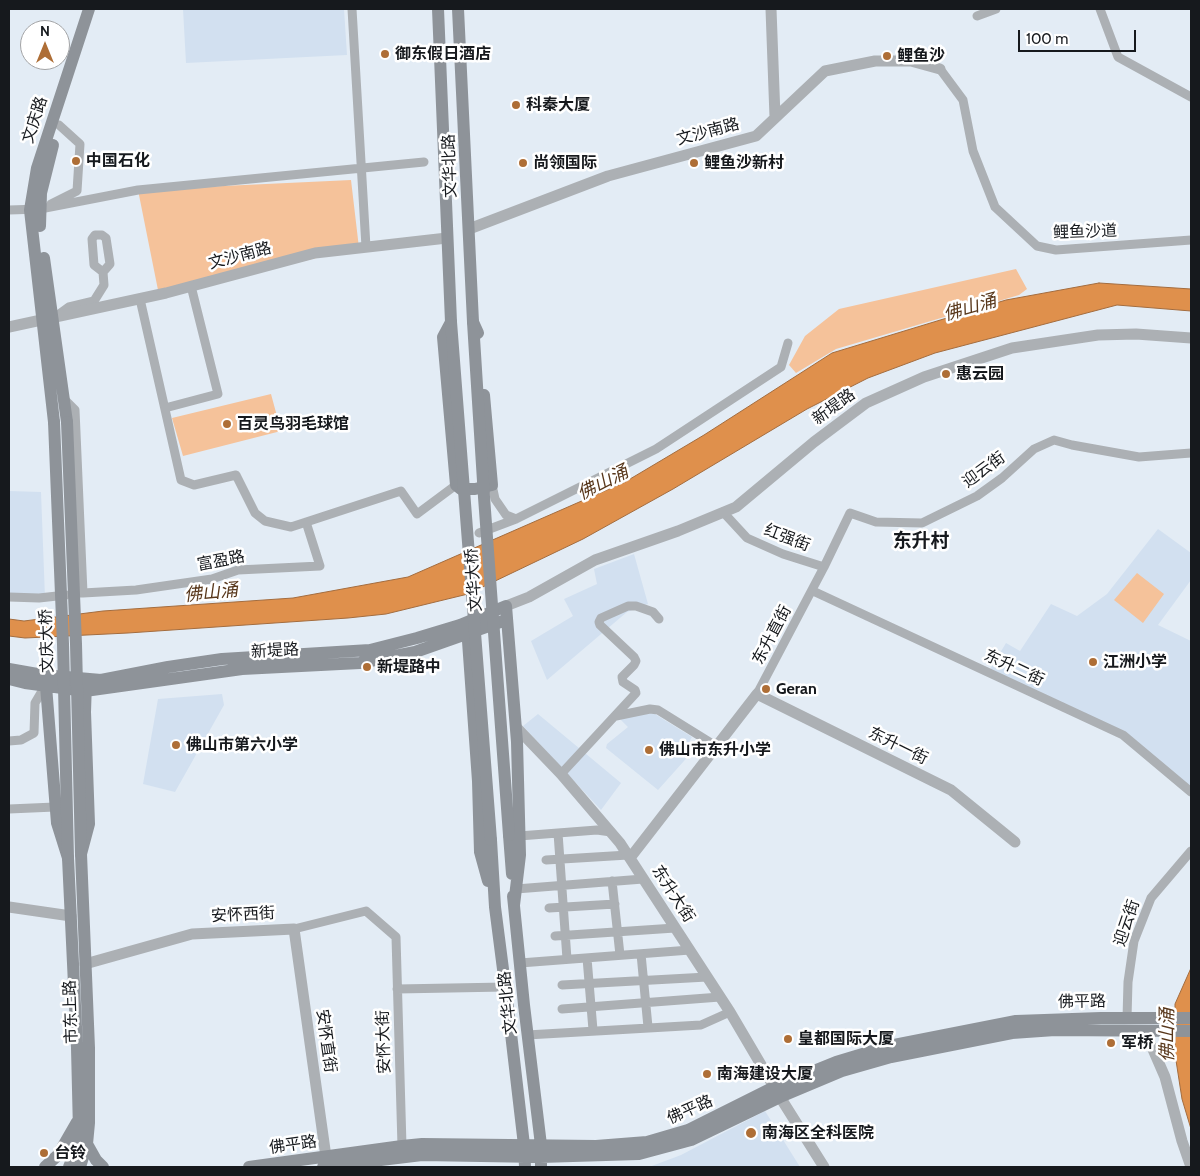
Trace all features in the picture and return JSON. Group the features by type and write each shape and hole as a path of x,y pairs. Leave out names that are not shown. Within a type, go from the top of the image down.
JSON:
{"main road":[{"name":"文庆路","path":"60,422 35,210 37,168 89,9"},
{"name":"文庆路","path":"35,210 59,125 97,9"},
{"name":"文华北路","path":"438,9 451,322 495,907"},
{"name":"文华北路","path":"458,9 474,322"},
{"name":"文庆路","path":"48,319 64,399 60,422"},
{"path":"451,322 444,337 456,485 461,489 492,485 480,337 474,322"},
{"name":"文华大桥","path":"474,322 484,497 514,835"},
{"name":"文庆大桥","path":"60,422 76,644 81,854"},
{"name":"文庆大桥","path":"60,422 68,858"},
{"path":"506,606 516,727 514,835 520,855 514,905"},
{"name":"新堤路","path":"467,628 506,606"},
{"name":"新堤路","path":"9,680 45,680 86,685 100,680 222,658 370,650 508,619"},
{"path":"467,628 478,782 480,852 495,907 524,1157"},
{"name":"新堤路","path":"9,669 45,680"},
{"path":"45,680 57,823 68,858"},
{"path":"81,854 89,824 86,685"},
{"name":"文华北路","path":"514,835 514,905 541,1157"},
{"name":"市东上路","path":"80,1167 88,1144 89,1048 81,854"},
{"name":"市东上路","path":"68,858 77,1048 78,1122 77,1147 69,1167"},
{"name":"佛平路","path":"249,1167 324,1162 394,1162 422,1155 541,1157 639,1154 668,1148 691,1140 777,1092 836,1062 899,1044 1016,1021 1127,1018 1191,1031"},
{"path":"1160,1024 1191,1018"},
{"name":"佛平路","path":"777,1092 891,1057 1012,1033 1055,1030 1145,1030 1160,1024"},
{"path":"45,1167 58,1155 78,1122"},
{"path":"88,1144 96,1160 103,1167"},
{"name":"佛平路","path":"324,1162 402,1146 524,1157"}],"street":[{"path":"352,9 366,247"},
{"path":"771,9 776,117"},
{"path":"977,16 996,9"},
{"path":"1100,9 1118,57 1191,97"},
{"name":"文沙南路","path":"469,229 608,176 756,136 825,71 875,61 911,61 940,69"},
{"name":"鲤鱼沙道","path":"940,69 963,100 973,151 994,207 1037,246 1056,250 1191,240"},
{"path":"35,210 77,191 80,144 59,125"},
{"path":"9,210 35,210 138,190 424,162"},
{"name":"文沙南路","path":"9,327 140,299 315,253 447,238"},
{"path":"48,319 69,308 94,301 104,285 103,272"},
{"path":"165,408 218,394 191,286"},
{"path":"140,299 181,480 194,485 236,475 255,513 265,522 291,526 401,491 416,514 456,485"},
{"name":"新堤路","path":"506,606 530,597 595,560 678,531 736,507 814,442 866,403 924,377 1012,348 1098,335 1136,334 1191,338"},
{"path":"479,533 516,519 656,449 781,367 788,343"},
{"path":"64,399 75,410 83,593"},
{"name":"迎云街","path":"824,567 850,513 876,522 922,522 977,496 1002,478 1034,448 1054,440 1138,457 1191,453"},
{"path":"492,485 494,499 506,515 516,519"},
{"name":"红强街","path":"723,512 747,538 782,554 824,567 813,591"},
{"name":"富盈路","path":"9,597 39,598 136,590 212,579 238,570 320,566 306,522"},
{"name":"东升直街","path":"757,694 813,591"},
{"name":"东升二街","path":"813,591 1123,735 1191,792"},
{"name":"新堤路","path":"508,619 530,597"},
{"path":"561,774 636,693 635,690 623,682 622,678 636,661 599,622 601,618 628,606 645,608 653,612 659,619"},
{"path":"9,740 21,740 34,733 35,703 45,680"},
{"path":"546,860 629,856 757,694"},
{"name":"东升一街","path":"757,694 951,790 1015,842"},
{"path":"615,716 650,709 658,710 716,746"},
{"name":"东升大街","path":"516,727 561,774 629,856 730,1012 824,1167"},
{"path":"9,809 55,807"},
{"path":"514,835 597,830 611,832"},
{"path":"558,833 567,959"},
{"name":"迎云街","path":"1127,1018 1128,982 1134,942 1151,898 1191,851"},
{"path":"516,889 644,879"},
{"path":"612,881 620,955"},
{"path":"549,908 615,904"},
{"path":"9,907 71,916"},
{"name":"安怀西街","path":"85,964 192,934 294,929 366,912 396,937"},
{"path":"555,936 675,928"},
{"name":"安怀直街","path":"294,929 324,1162"},
{"name":"安怀大街","path":"396,937 402,1146"},
{"path":"520,963 690,950"},
{"path":"641,954 648,1027"},
{"path":"587,958 593,1030"},
{"path":"562,985 707,977"},
{"path":"397,989 505,987"},
{"path":"562,1009 720,997"},
{"path":"527,1035 701,1024 730,1012"},
{"path":"1145,1030 1165,1077 1182,1141 1191,1166"}],"shaded area":[{"path":"183,9 344,9 347,55 186,63"},
{"path":"351,180 359,248 159,295 138,190"},
{"path":"1016,269 1027,289 1019,295 836,349 796,373 789,365 805,336 839,309"},
{"path":"1099,283 1191,289 1191,311 1117,305 935,353 868,378 807,409 673,489 583,539 468,594 386,614 348,618 128,633 25,638 9,636 9,619 24,621 103,611 293,598 408,577 625,482 704,435 832,353 1006,300"},
{"name":"百灵鸟羽毛球馆","path":"271,394 281,431 183,456 172,418"},
{"path":"9,491 41,492 45,598 9,597"},
{"name":"江洲小学","path":"1158,529 1191,553 1191,580 1158,625 1191,641 1191,792 1123,735 988,673 1006,643 1020,651 1051,604 1077,616 1107,594"},
{"path":"634,554 648,604 627,612 547,680 531,641 573,616 564,599 597,584 594,569"},
{"path":"1137,573 1164,594 1143,623 1114,600"},
{"name":"佛山市第六小学","path":"222,694 224,705 175,792 143,784 158,699"},
{"name":"佛山市东升小学","path":"650,711 692,737 686,747 692,752 658,790 606,748 607,744 628,727 619,718"},
{"path":"538,714 621,783 601,810 523,726"},
{"path":"1191,968 1191,1129 1182,1099 1175,1054 1175,1004"},
{"name":"南海区全科医院","path":"765,1111 800,1167 649,1167 681,1155"}],"place":[{"name":"御东假日酒店","path":"385,54"},
{"name":"鲤鱼沙","path":"887,56"},
{"name":"科秦大厦","path":"516,105"},
{"name":"中国石化","path":"76,161"},
{"name":"尚领国际","path":"523,163"},
{"name":"鲤鱼沙新村","path":"694,163"},
{"name":"惠云园","path":"946,374"},
{"name":"百灵鸟羽毛球馆","path":"227,424"},
{"name":"江洲小学","path":"1093,662"},
{"name":"新堤路中","path":"367,667"},
{"name":"Geran","path":"766,689"},
{"name":"佛山市第六小学","path":"176,745"},
{"name":"佛山市东升小学","path":"649,750"},
{"name":"皇都国际大厦","path":"788,1039"},
{"name":"军桥","path":"1111,1043"},
{"name":"南海建设大厦","path":"707,1074"},
{"name":"南海区全科医院","path":"751,1133"},
{"name":"台铃","path":"44,1153"}],"district":[{"name":"东升村","path":"921,541"}],"water label":[{"name":"佛山涌","path":"970,308"},
{"name":"佛山涌","path":"603,483"},
{"name":"佛山涌","path":"211,593"},
{"name":"佛山涌","path":"1168,1035"}]}
